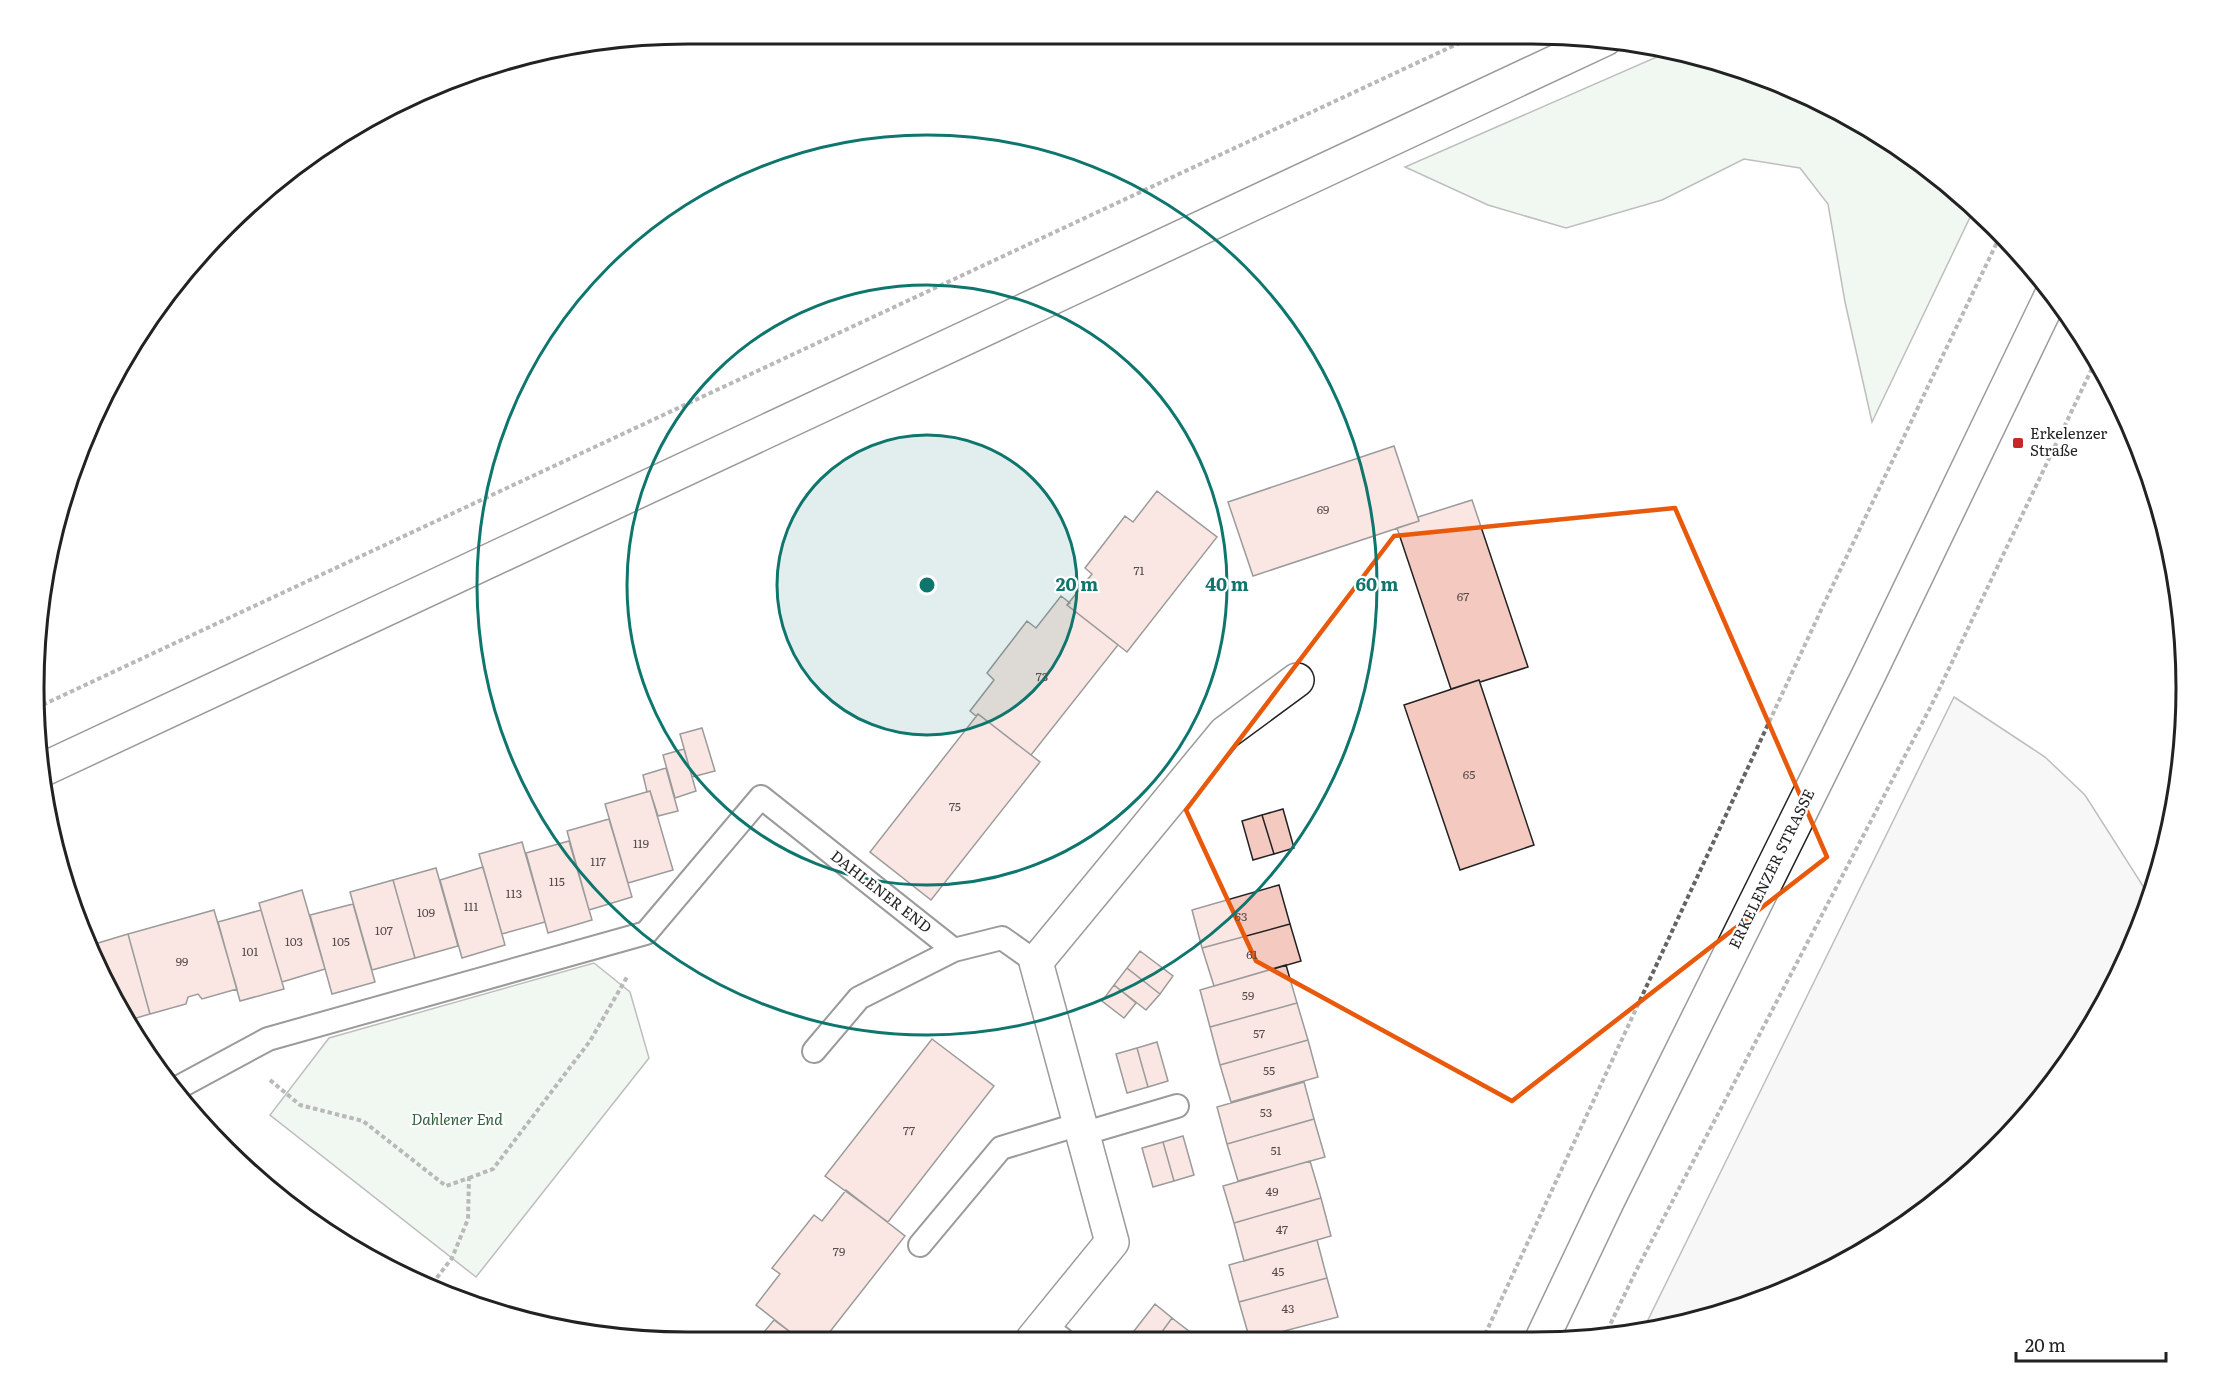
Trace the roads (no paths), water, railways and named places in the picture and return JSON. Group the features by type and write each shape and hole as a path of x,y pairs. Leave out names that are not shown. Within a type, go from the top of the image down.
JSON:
{"street":[{"path":"49,767 1589,46"},
{"name":"ERKELENZER STRASSE","path":"1545,1332 1607,1202 1870,672 2047,301"},
{"path":"1048,1332 1112,1242 1036,962 1225,733 1297,680"}],"lane":[{"name":"DAHLENER END","path":"182,1086 268,1039 646,933 761,797 954,950"},
{"path":"814,1051 859,998 954,950 1002,938 1036,962"},
{"path":"920,1245 1001,1148 1177,1106"}],"place":[{"name":"Erkelenzer Straße","path":"2018,443"}],"park label":[{"name":"Dahlener End","path":"457,1120"}]}
